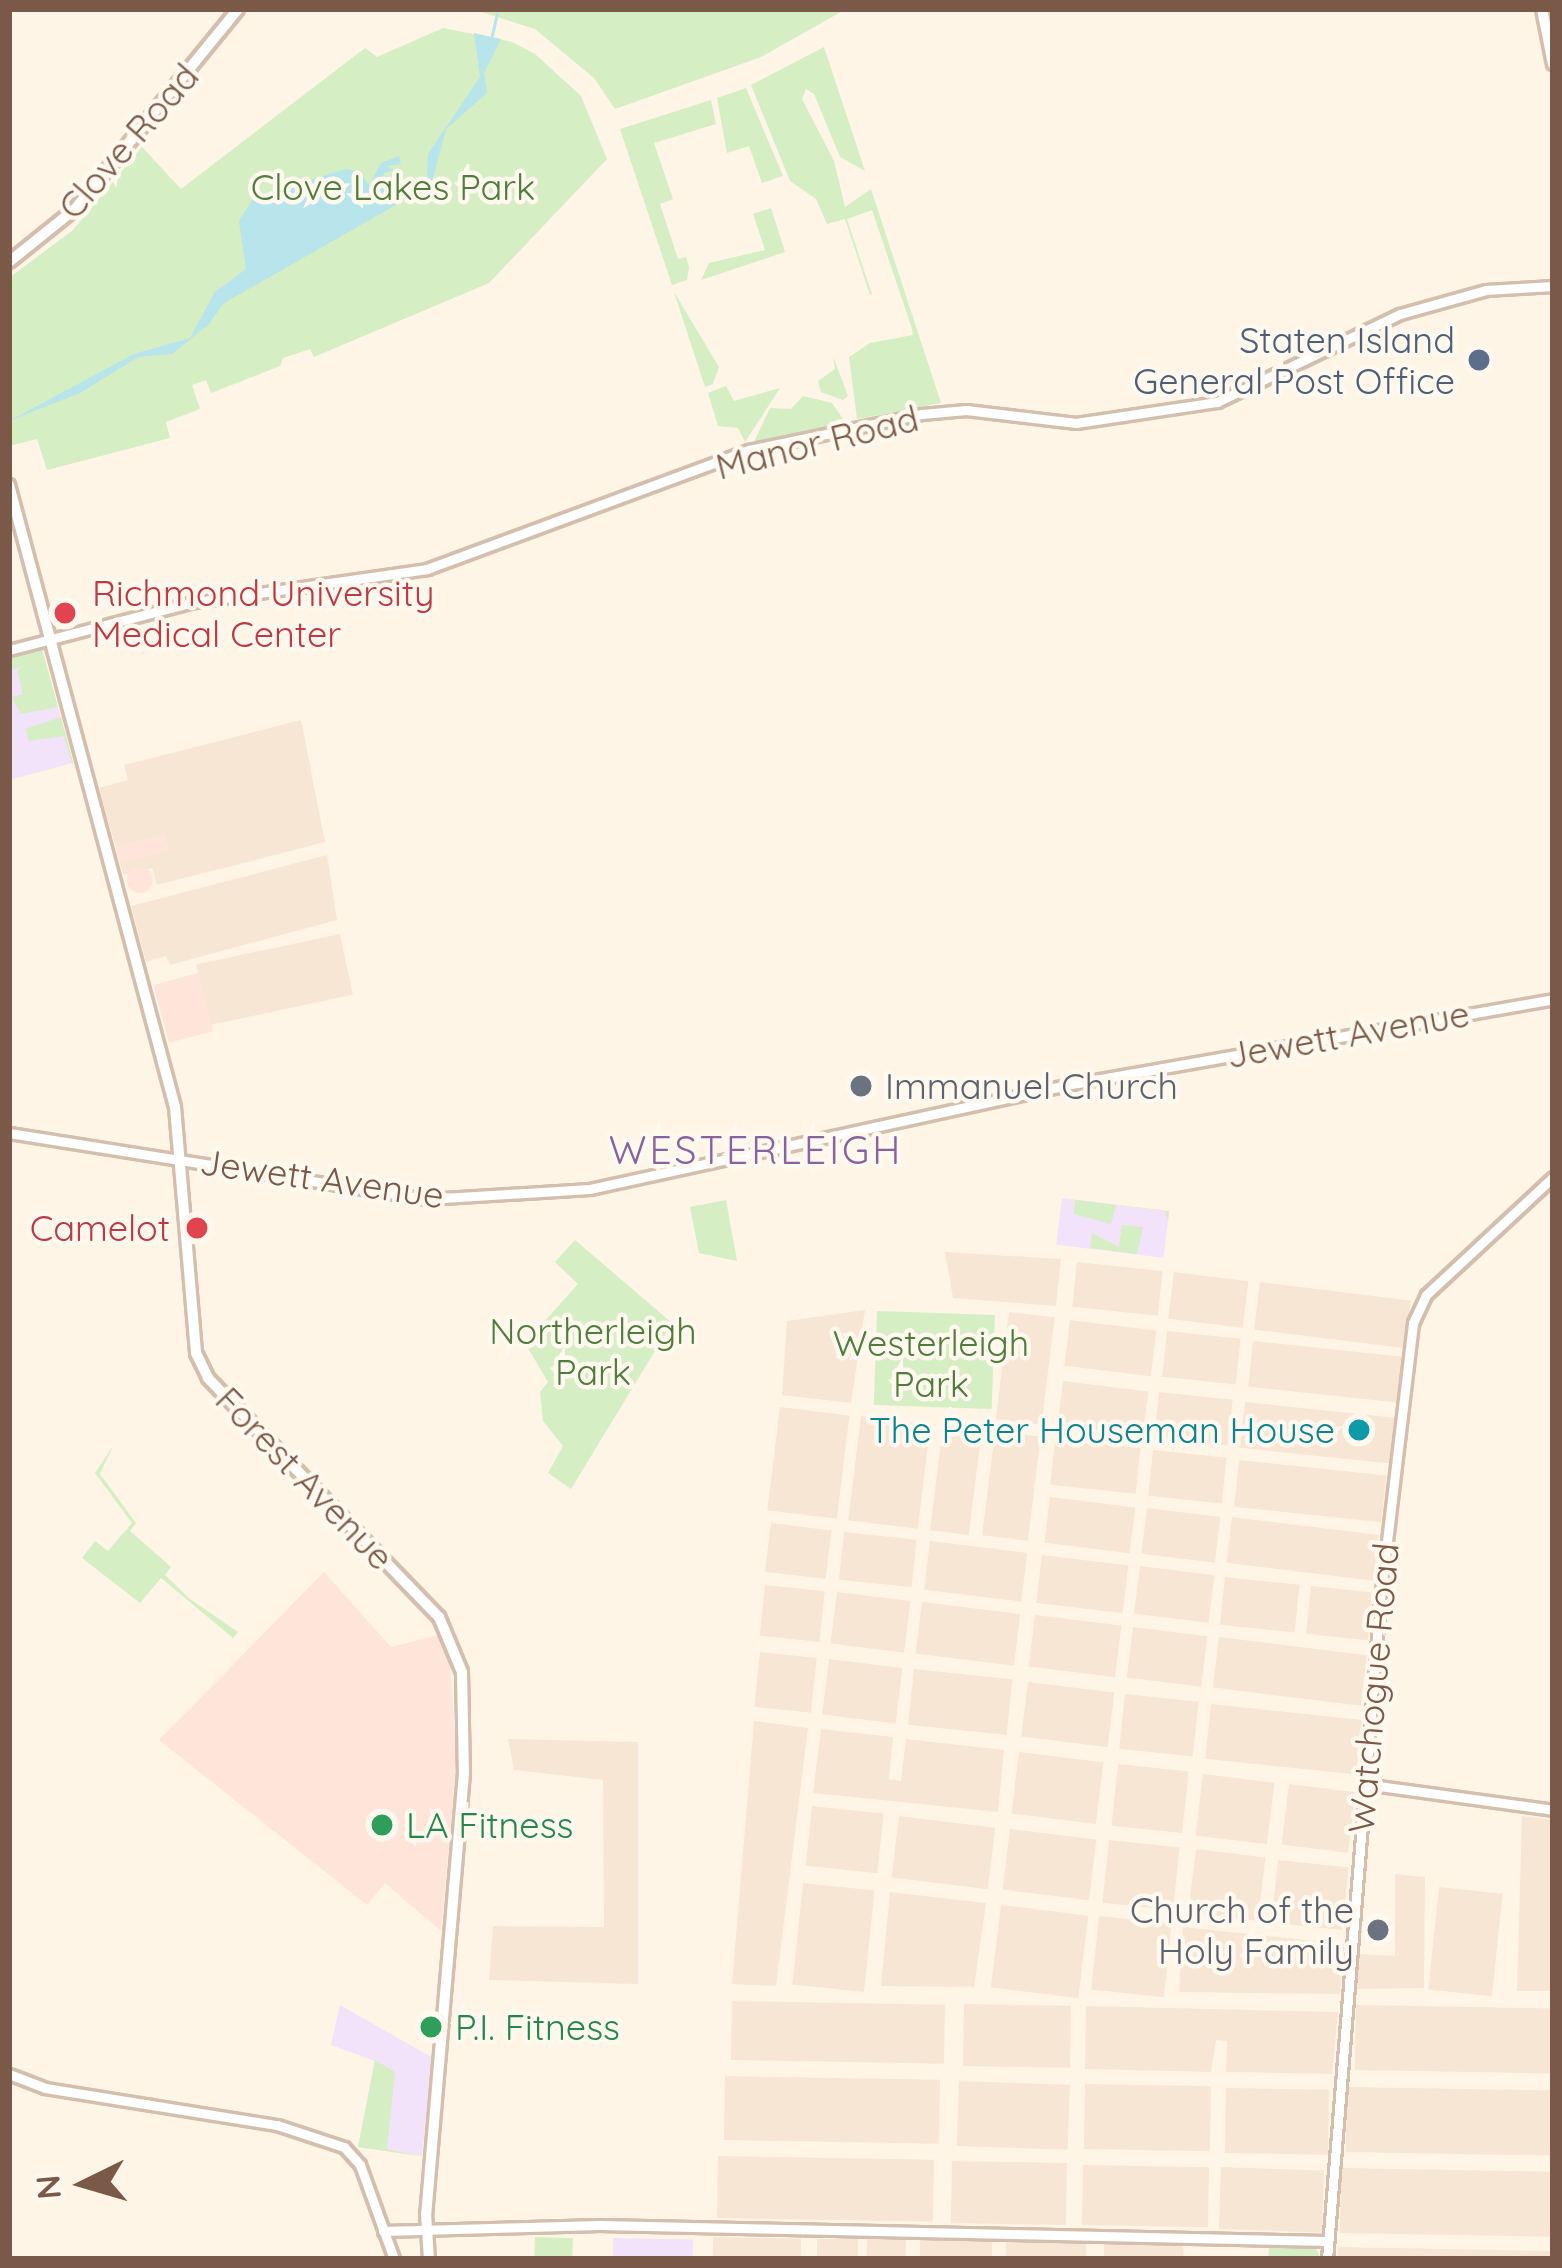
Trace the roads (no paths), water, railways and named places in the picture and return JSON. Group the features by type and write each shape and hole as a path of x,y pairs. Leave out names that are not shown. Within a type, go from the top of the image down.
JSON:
{"main road":[{"name":"Clove Road","path":"9,262 75,209 238,9"},
{"path":"1542,9 1553,64"},
{"name":"Forest Avenue","path":"9,485 162,1056 181,1158 189,1330 201,1366 439,1617 462,1672 461,1830 425,2225 428,2259"}],"street":[{"name":"Manor Road","path":"9,650 268,587 428,569 749,450 922,414 966,410 1076,423 1217,402 1400,314 1486,290 1553,286"},
{"name":"Jewett Avenue","path":"9,1133 427,1198 590,1189 1078,1083 1553,999"},
{"name":"Watchogue Road","path":"1328,2259 1364,1784 1413,1323 1426,1295 1553,1177"},
{"path":"1364,1784 1553,1810"},
{"path":"9,2074 45,2088 277,2125 344,2147 360,2164 394,2259"},
{"path":"383,2231 425,2225 1327,2241"}],"water":[{"path":"474,33 501,39 484,73 487,93 446,129 431,185 224,303 208,325 172,354 138,357 80,393 9,421 134,354 190,338 215,292 246,269 239,221 254,197 346,169 360,172 369,185 381,163 399,156 401,164 386,166 394,170 384,173 382,188 410,191 427,182 428,154 480,77"}],"waterway":[{"path":"492,35 497,14"}],"place":[{"name":"Staten Island General Post Office","path":"1479,360"},
{"name":"Richmond University Medical Center","path":"65,613"},
{"name":"Immanuel Church","path":"861,1086"},
{"name":"Camelot","path":"197,1228"},
{"name":"The Peter Houseman House","path":"1359,1430"},
{"name":"LA Fitness","path":"382,1825"},
{"name":"Church of the Holy Family","path":"1378,1930"},
{"name":"P.I. Fitness","path":"431,2027"}],"district":[{"name":"WESTERLEIGH","path":"756,1150"}],"park label":[{"name":"Clove Lakes Park","path":"393,187"},
{"name":"Northerleigh Park","path":"593,1350"},
{"name":"Westerleigh Park","path":"931,1362"}]}
